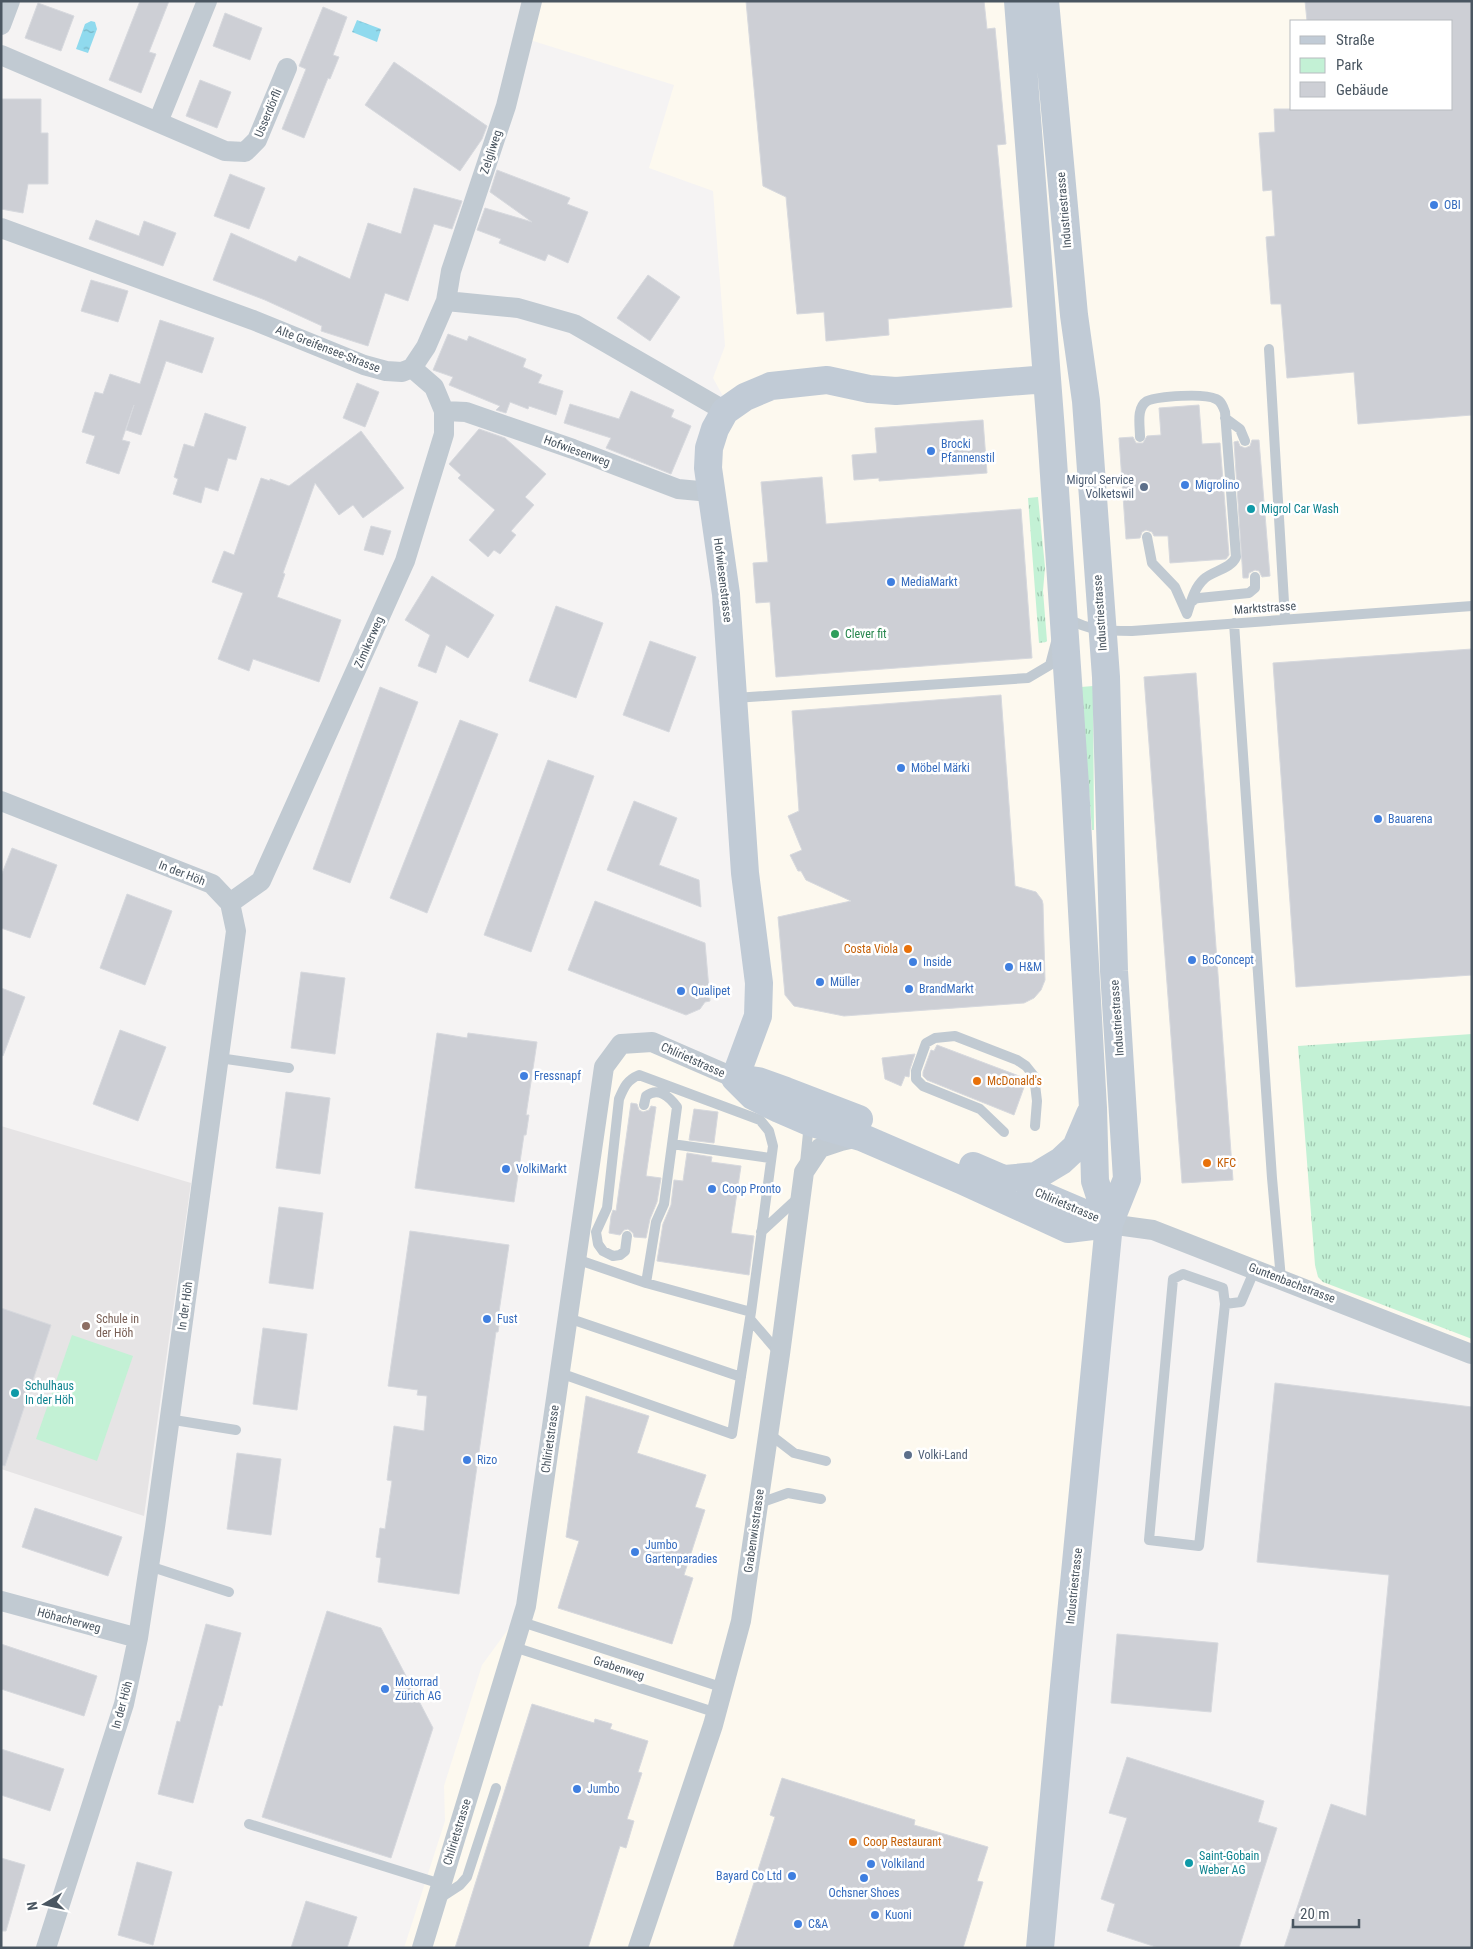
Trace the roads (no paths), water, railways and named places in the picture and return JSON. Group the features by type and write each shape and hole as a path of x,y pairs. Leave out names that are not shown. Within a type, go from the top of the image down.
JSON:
{"main road":[{"name":"Industriestrasse","path":"1018,1 1047,379 1075,785 1093,1108 1095,1181 1110,1224"},
{"name":"Industriestrasse","path":"1040,1948 1110,1224 1127,1179 1114,971 1106,677 1101,631 1086,401 1074,314 1044,1"},
{"name":"Hofwiesenstrasse","path":"735,1078 758,1016 759,983 745,873 726,594 708,468 709,448 714,429 725,411 745,397 771,386 827,380 869,389 896,391 1047,379"},
{"name":"Chlirietstrasse","path":"735,1078 758,1081 807,1111 1068,1229 1110,1224"},
{"name":"Chlirietstrasse","path":"1005,1179 1036,1176 1061,1161 1076,1147 1093,1108"},
{"name":"Chlirietstrasse","path":"807,1111 899,1134 1110,1224"}],"street":[{"path":"1,25 10,1"},
{"path":"158,122 207,1"},
{"name":"Zelgliweg","path":"446,300 451,271 506,106 532,1"},
{"name":"Usserdörfli","path":"1,54 225,151 245,152 257,140 287,68"},
{"name":"Alte Greifensee-Strasse","path":"1,228 252,320 364,365 402,372 412,368"},
{"path":"412,368 426,347 446,300 518,308 574,324 725,411"},
{"name":"Zimikerweg","path":"230,903 262,881 401,568 444,434 444,411 434,387 412,368"},
{"name":"Hofwiesenweg","path":"444,411 466,412 574,449 678,489 710,492"},
{"name":"In der Höh","path":"1,801 212,884 230,903 236,931 138,1638 124,1704 46,1948"},
{"name":"Chlirietstrasse","path":"422,1948 522,1622 528,1596 604,1067 621,1044 652,1042 735,1078"},
{"name":"Grabenwisstrasse","path":"638,1948 717,1713 742,1621 804,1172 820,1148 841,1140 861,1136"},
{"name":"Guntenbachstrasse","path":"1110,1224 1153,1230 1471,1354"},
{"name":"Höhacherweg","path":"1,1601 138,1638"}],"lane":[{"path":"1269,349 1285,620"},
{"path":"1140,436 1140,410 1144,403 1151,399 1207,396 1221,402 1225,412 1236,557 1232,563 1202,580 1197,587 1187,614"},
{"path":"1225,418 1240,429 1245,441"},
{"path":"1147,537 1152,563 1175,587 1187,614 1188,627"},
{"path":"1190,603 1199,598 1249,593 1255,588 1256,577"},
{"name":"Marktstrasse","path":"1063,617 1084,627 1101,631 1132,631 1472,606"},
{"path":"734,698 1028,678 1050,665 1063,617"},
{"path":"1234,623 1272,1178 1281,1279"},
{"path":"1004,1132 980,1109 923,1086 916,1079 916,1071 926,1043 935,1038 955,1036 1021,1063 1034,1076 1037,1101 1035,1126"},
{"path":"219,1058 289,1068"},
{"path":"560,1373 732,1434 773,1146 769,1131 760,1120 639,1075 631,1078 624,1085 619,1099 607,1208 596,1232 598,1244 603,1251 613,1256 620,1255 625,1251 628,1236"},
{"path":"644,1105 646,1096 651,1092 660,1092 671,1098 677,1106 664,1204 656,1222 646,1283"},
{"path":"804,1172 807,1111"},
{"path":"672,1144 770,1158"},
{"path":"761,1232 801,1196"},
{"path":"576,1259 750,1316 780,1354"},
{"path":"1225,1304 1241,1302 1255,1269"},
{"path":"1183,1274 1223,1288 1225,1304 1199,1546 1149,1540 1174,1279 1183,1274"},
{"path":"568,1318 741,1376"},
{"path":"168,1419 236,1430"},
{"path":"768,1433 794,1453 826,1461"},
{"path":"757,1504 788,1494 821,1499"},
{"path":"149,1566 229,1592"},
{"path":"522,1622 724,1688"},
{"name":"Grabenweg","path":"514,1647 717,1713"},
{"path":"250,1824 439,1892 460,1885 467,1877 496,1788"}],"water":[{"path":"357,20 381,29 377,42 352,32"},
{"path":"91,21 95,22 97,29 88,53 76,49 85,24"}],"place":[{"name":"OBI","path":"1434,205"},
{"name":"Brocki Pfannenstil","path":"931,451"},
{"name":"Migrolino","path":"1185,485"},
{"name":"Migrol Service Volketswil","path":"1144,487"},
{"name":"Migrol Car Wash","path":"1251,509"},
{"name":"MediaMarkt","path":"891,582"},
{"name":"Clever fit","path":"835,634"},
{"name":"Möbel Märki","path":"901,768"},
{"name":"Bauarena","path":"1378,819"},
{"name":"Costa Viola","path":"908,949"},
{"name":"BoConcept","path":"1192,960"},
{"name":"Inside","path":"913,962"},
{"name":"H&M","path":"1009,967"},
{"name":"Müller","path":"820,982"},
{"name":"BrandMarkt","path":"909,989"},
{"name":"Qualipet","path":"681,991"},
{"name":"Fressnapf","path":"524,1076"},
{"name":"McDonald's","path":"977,1081"},
{"name":"KFC","path":"1207,1163"},
{"name":"VolkiMarkt","path":"506,1169"},
{"name":"Coop Pronto","path":"712,1189"},
{"name":"Fust","path":"487,1319"},
{"name":"Schule in der Höh","path":"86,1326"},
{"name":"Schulhaus In der Höh","path":"15,1393"},
{"name":"Volki-Land","path":"908,1455"},
{"name":"Rizo","path":"467,1460"},
{"name":"Jumbo Gartenparadies","path":"635,1552"},
{"name":"Motorrad Zürich AG","path":"385,1689"},
{"name":"Jumbo","path":"577,1789"},
{"name":"Coop Restaurant","path":"853,1842"},
{"name":"Saint-Gobain Weber AG","path":"1189,1863"},
{"name":"Volkiland","path":"871,1864"},
{"name":"Bayard Co Ltd","path":"792,1876"},
{"name":"Ochsner Shoes","path":"864,1878"},
{"name":"Kuoni","path":"875,1915"},
{"name":"C&A","path":"798,1924"}]}
